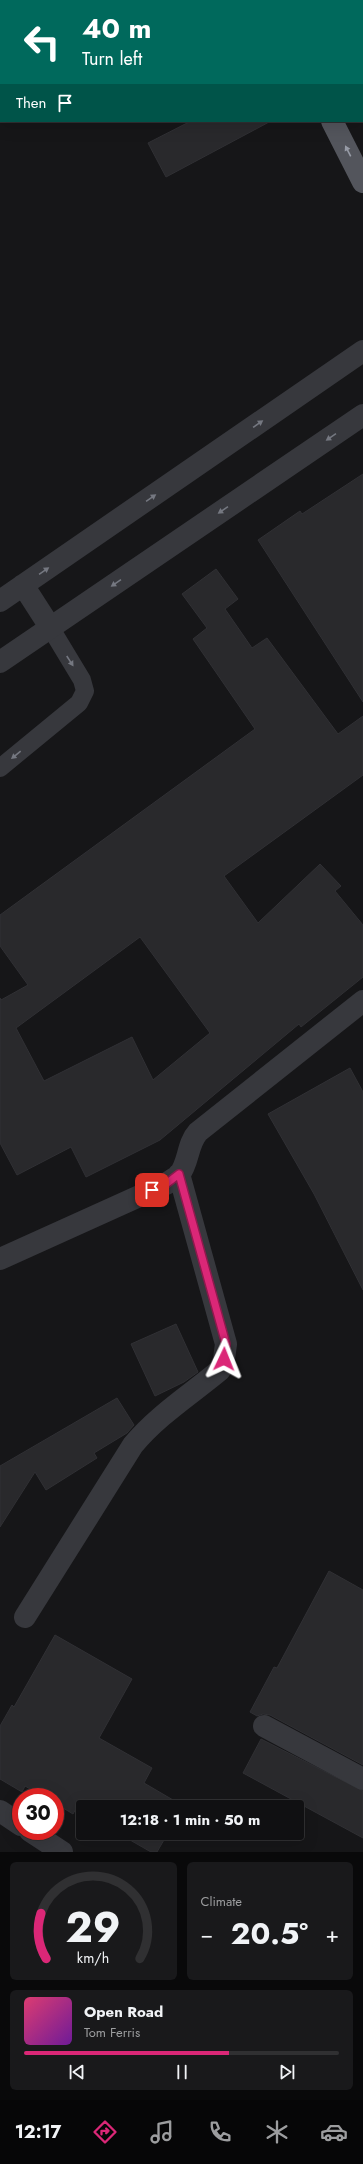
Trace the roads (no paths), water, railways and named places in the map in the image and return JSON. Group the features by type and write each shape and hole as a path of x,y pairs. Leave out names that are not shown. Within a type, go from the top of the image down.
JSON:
{"main road":[{"path":"333,122 363,182"}],"street":[{"path":"0,602 363,351"},
{"path":"0,662 363,415"},
{"path":"23,585 50,628"},
{"path":"0,1259 166,1184 179,1174 191,1142 198,1132 363,1001"},
{"path":"25,1617 133,1445 147,1428 164,1413 220,1370 224,1359 226,1344 179,1174"},
{"path":"264,1726 363,1779"},
{"path":"0,1811 12,1819"},
{"path":"44,1840 62,1852"}],"lane":[{"path":"0,768 68,714 79,703 86,691 82,680 50,628"}]}
